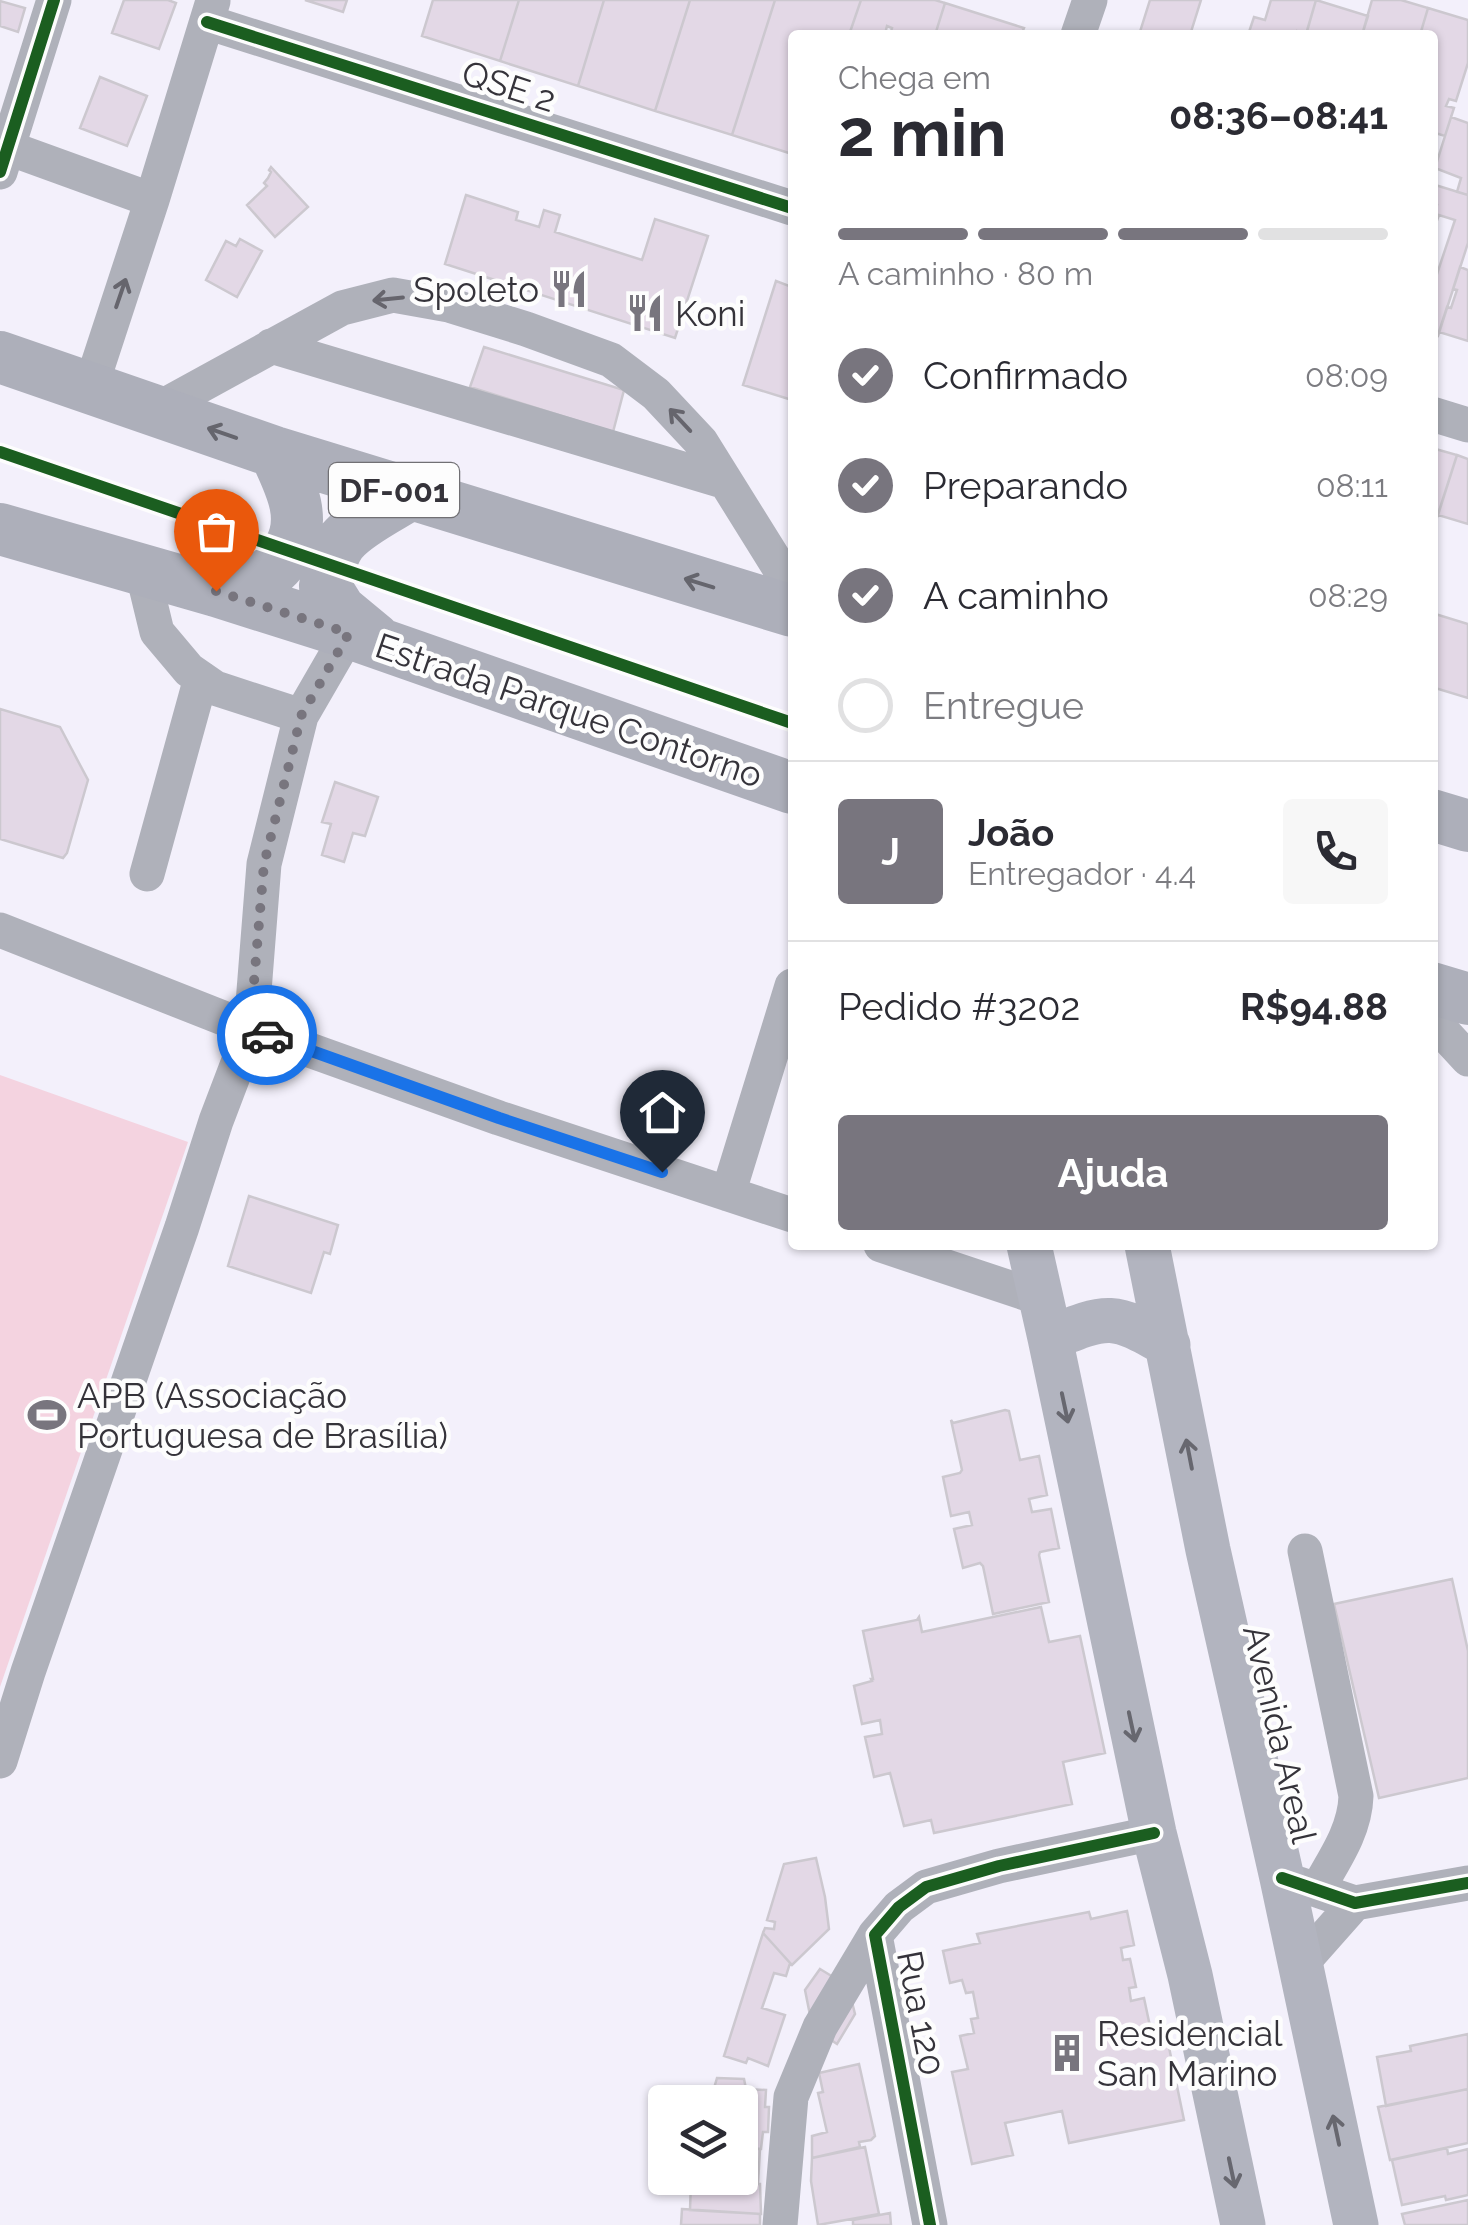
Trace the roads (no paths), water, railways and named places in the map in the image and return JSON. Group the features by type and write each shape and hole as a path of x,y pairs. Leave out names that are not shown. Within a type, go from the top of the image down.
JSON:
{"highway":[{"name":"DF-001","path":"0,356 275,452 788,610"},
{"path":"216,591 258,578 280,566 294,540 298,516 275,452"},
{"path":"365,638 325,586 330,565 342,540 409,495"},
{"name":"Estrada Parque Contorno","path":"0,529 365,638 788,787"},
{"path":"1438,817 1468,826"},
{"path":"1438,990 1468,1000"}],"main road":[{"path":"1029,1250 1243,2225"},
{"name":"Avenida Areal","path":"1148,1250 1208,1550 1300,1884 1301,1964 1354,2224"},
{"path":"1045,1318 1114,1320 1136,1326 1168,1345"}],"street":[{"path":"54,0 3,155 152,200"},
{"path":"90,386 210,11"},
{"name":"QSE 2","path":"210,11 788,207"},
{"path":"156,410 342,308 394,295 449,305 612,360 656,394 701,442 788,582"},
{"path":"271,346 726,482"},
{"path":"1438,416 1468,425"},
{"path":"142,570 157,632 188,670 215,688 301,716"},
{"path":"0,1761 250,1029 264,864 301,716 365,638"},
{"path":"147,874 201,678"},
{"path":"0,930 250,1029 788,1215"},
{"path":"728,1194 788,999"},
{"path":"1438,1026 1468,1059"},
{"path":"892,1250 1045,1318"},
{"path":"1305,1551 1356,1796 1349,1832 1300,1884 1355,1903 1468,1883"},
{"name":"Rua 120","path":"930,2225 875,1935 899,1907 926,1887 1000,1866 1154,1833"},
{"path":"1301,1964 1355,1903"},
{"path":"780,2225 791,2097 820,2026 875,1935"}],"place":[{"name":"Spoleto","path":"569,289"},
{"name":"Koni","path":"645,313"},
{"name":"APB (Associação Portuguesa de Brasília)","path":"47,1415"},
{"name":"Residencial San Marino","path":"1067,2053"}]}
